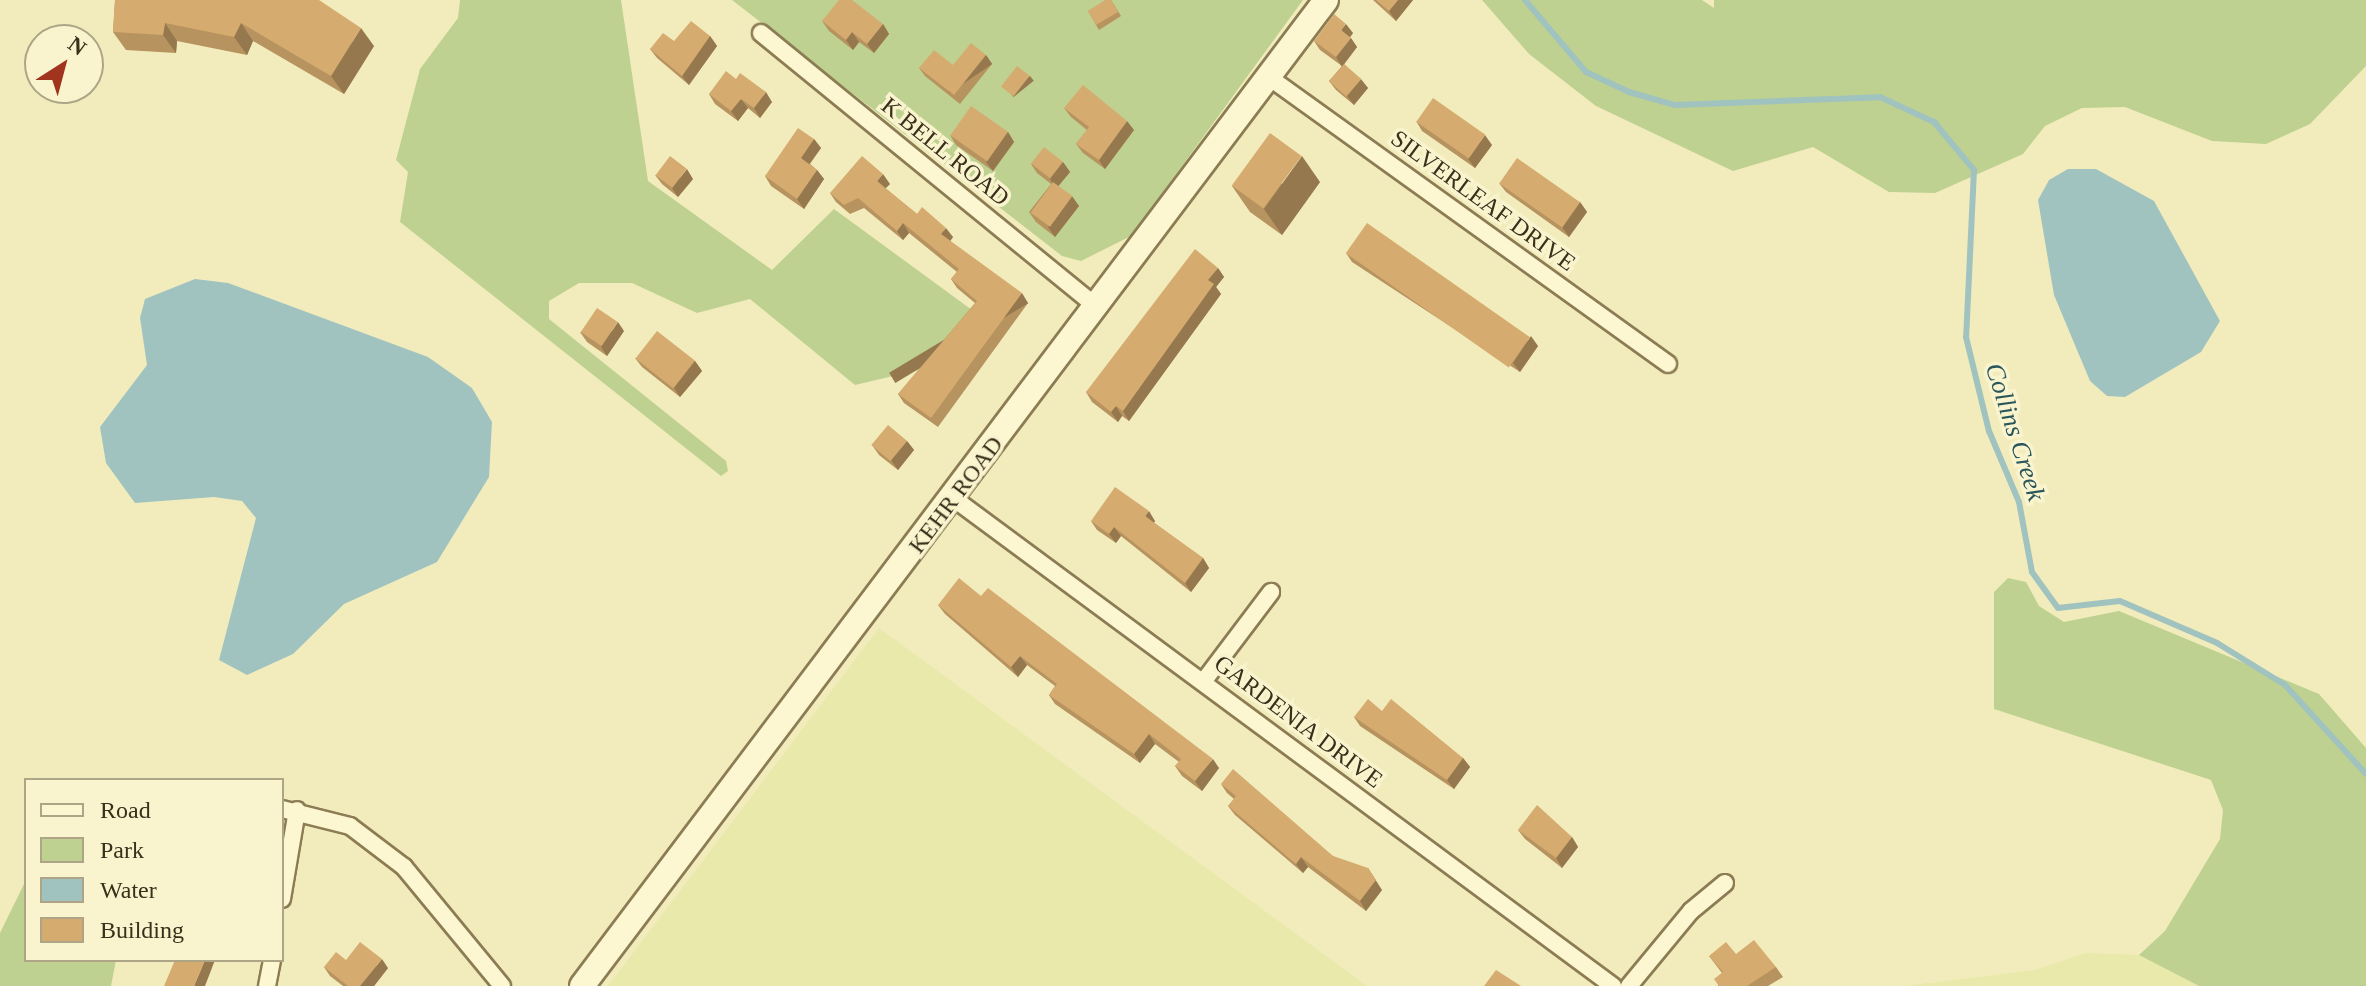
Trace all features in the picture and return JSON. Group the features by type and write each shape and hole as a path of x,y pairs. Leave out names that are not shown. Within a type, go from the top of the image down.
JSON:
{"street":[{"name":"KEHR ROAD","path":"582,986 1098,308 1326,0"},
{"name":"K BELL ROAD","path":"761,33 1098,308"},
{"name":"SILVERLEAF DRIVE","path":"1270,78 1668,364"},
{"name":"GARDENIA DRIVE","path":"953,498 1613,986"},
{"path":"1203,682 1271,592"},
{"path":"284,876 290,809 350,826 404,867 502,986"},
{"path":"1629,986 1691,911 1725,883"},
{"path":"267,986 272,962"}],"green space":[{"path":"460,0 621,0 648,181 772,270 834,209 972,310 931,367 855,385 750,299 697,313 632,283 579,283 549,301 549,319 726,461 728,471 721,476 400,222 408,172 396,160 420,69 458,18"},
{"path":"732,0 1303,0 1131,236 1081,261 1062,256"},
{"path":"1482,0 1702,0 1714,8 1714,0 2366,0 2366,66 2310,124 2266,144 2212,141 2125,107 2082,108 2045,126 2023,154 1935,193 1889,192 1813,147 1733,171 1596,106 1529,54"},
{"path":"2008,578 2026,582 2039,606 2064,622 2119,611 2319,694 2366,748 2366,986 2199,986 2139,955 2165,931 2220,839 2223,810 2211,780 1994,709 1994,592"},
{"path":"879,628 1367,986 608,986"},
{"path":"24,884 24,962 116,962 111,986 0,986 0,933"},
{"path":"2086,953 2139,955 2199,986 1905,986 2035,970"}],"water":[{"path":"2068,169 2096,169 2154,201 2220,321 2201,352 2125,397 2107,396 2090,381 2054,295 2038,200 2049,180"},
{"path":"195,279 228,283 428,357 472,388 492,422 489,477 437,562 344,604 293,654 247,675 219,660 256,518 242,501 214,497 135,503 106,463 100,427 147,365 140,318 145,299"}],"building":[{"path":"115,0 319,0 361,28 331,76 241,23 234,37 165,23 163,35 113,32"},
{"path":"839,0 852,0 883,24 867,44 852,32 846,40 822,21"},
{"path":"1105,0 1111,0 1118,12 1096,25 1088,11"},
{"path":"1376,0 1398,0 1389,11"},
{"path":"1334,14 1346,24 1341,30 1351,38 1336,57 1314,41"},
{"path":"691,21 710,36 682,76 650,49 663,33 674,41"},
{"path":"971,43 986,55 954,95 919,68 934,50 953,65"},
{"path":"1344,64 1361,79 1346,96 1329,81"},
{"path":"1017,66 1030,76 1014,96 1001,86"},
{"path":"726,71 736,79 740,73 766,92 754,108 741,99 731,111 709,94"},
{"path":"1083,85 1127,121 1099,160 1076,144 1089,127 1064,108"},
{"path":"1433,98 1485,135 1469,158 1416,122"},
{"path":"971,106 1008,132 987,161 950,135"},
{"path":"798,128 814,139 801,158 817,170 797,199 765,176"},
{"path":"1270,133 1302,156 1263,209 1232,186"},
{"path":"1044,147 1063,162 1050,178 1031,164"},
{"path":"670,156 687,169 672,188 656,175"},
{"path":"862,156 883,174 877,181 917,214 922,207 946,228 941,234 1022,293 931,418 898,394 977,301 951,279 959,269 903,223 897,231 858,198 844,205 830,193"},
{"path":"1517,158 1580,202 1562,228 1499,183"},
{"path":"1053,182 1072,196 1050,227 1031,213"},
{"path":"1367,223 1530,337 1509,367 1346,253"},
{"path":"1195,249 1218,268 1208,280 1214,284 1123,411 1116,406 1111,412 1086,392"},
{"path":"597,308 618,322 602,346 581,332"},
{"path":"657,331 695,361 673,388 635,359"},
{"path":"888,425 907,441 890,461 871,445"},
{"path":"1115,487 1149,511 1145,516 1203,558 1185,583 1114,527 1109,534 1091,521"},
{"path":"959,578 981,596 988,588 1213,759 1195,781 1175,766 1181,759 1149,734 1134,754 1049,695 1057,684 1020,656 1011,667 938,605"},
{"path":"1368,699 1382,711 1391,699 1463,758 1447,780 1354,717"},
{"path":"1233,769 1333,856 1368,868 1376,880 1360,901 1301,857 1296,864 1228,806 1236,796 1221,784"},
{"path":"1537,805 1572,837 1556,858 1518,830"},
{"path":"1754,940 1776,967 1747,986 1719,986 1714,979 1723,972 1709,956 1726,942 1736,954"},
{"path":"360,942 382,959 360,986 348,986 324,967 336,952 346,960"},
{"path":"174,962 204,962 194,986 164,986"},
{"path":"1496,970 1521,986 1484,986"}],"waterway":[{"name":"Collins Creek","path":"1525,0 1586,72 1629,92 1675,105 1880,97 1934,122 1974,170 1966,337 1989,431 2019,502 2032,572 2058,608 2120,601 2217,643 2285,685 2366,774"}]}
